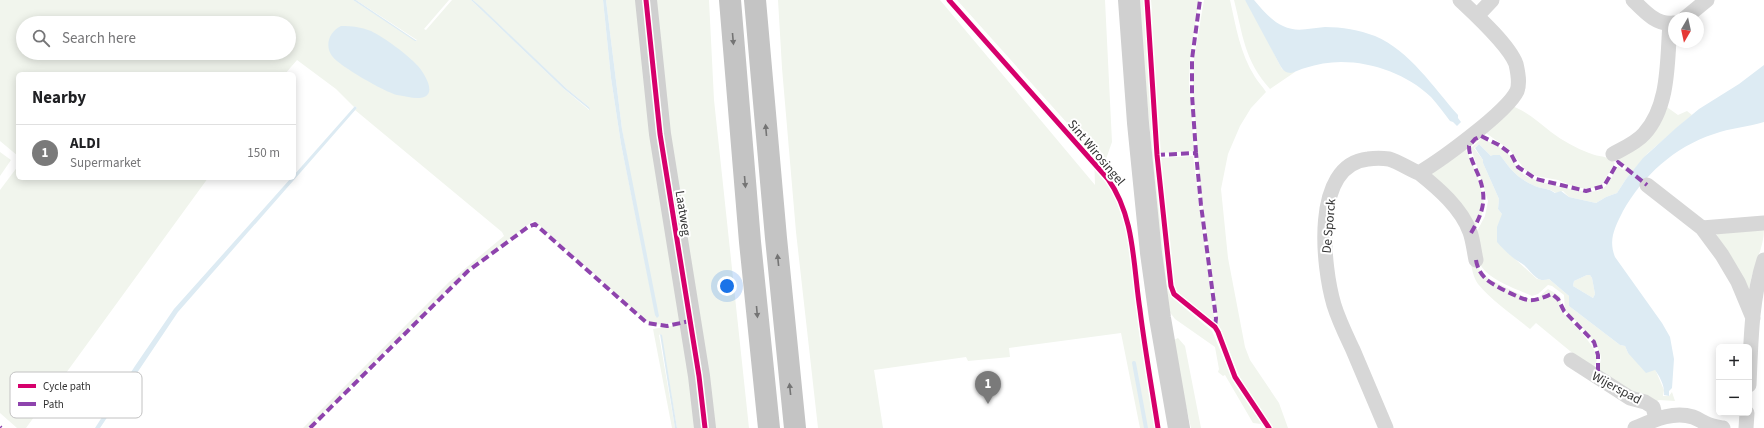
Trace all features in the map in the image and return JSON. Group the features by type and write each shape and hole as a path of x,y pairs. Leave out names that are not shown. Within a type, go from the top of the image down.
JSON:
{"highway":[{"path":"730,0 750,242 769,428"},
{"path":"755,0 776,238 795,428"}],"street":[{"name":"Laatweg","path":"646,0 660,134 699,376 705,428"},
{"name":"Sint Wirosingel","path":"1129,0 1138,123 1151,253 1179,428"},
{"path":"1460,0 1507,49 1515,63 1518,76 1516,92 1508,104 1460,144 1419,173 1436,187 1464,218 1470,233 1476,260"},
{"path":"1477,16 1492,0"},
{"path":"1633,0 1647,15 1664,24 1668,24"},
{"path":"1693,12 1707,0"},
{"path":"1613,154 1633,144 1645,134 1658,113 1664,93 1669,48"},
{"name":"De Sporck","path":"1386,428 1344,330 1329,284 1325,257 1328,206 1337,179 1352,164 1376,158 1389,159 1419,173"},
{"path":"1647,185 1702,228 1738,282 1752,318"},
{"path":"1702,228 1764,223"},
{"path":"1749,380 1752,318 1758,280 1764,260"},
{"name":"Wijerspad","path":"1571,360 1624,394 1652,407 1656,419"},
{"path":"1636,428 1656,419 1672,416 1687,416 1696,418 1706,424 1723,428"},
{"path":"1746,428 1747,416"}],"shaded area":[{"path":"0,0 353,0 416,41 417,40 356,0 449,0 424,29 426,30 452,0 471,0 563,88 589,110 589,107 567,89 473,0 603,0 611,78 621,144 656,317 622,129 606,0 641,0 682,322 653,325 645,320 536,222 533,221 466,272 308,428 303,428 449,282 504,236 502,232 355,110 357,108 355,106 354,107 336,89 297,60 287,72 16,72 16,154 0,141"},
{"path":"353,0 356,0 417,41 415,41"},
{"path":"471,0 481,7 567,89 589,107 590,110 563,88"},
{"path":"603,0 606,0 622,129 659,316 657,318 655,315 621,144 611,78"},
{"path":"656,0 709,0 714,100 749,428 712,428 662,86"},
{"path":"778,0 940,0 1095,185 1094,153 957,0 1105,0 1112,142 1106,159 1105,179 1117,198 1126,225 1155,428 1140,428 1121,333 1009,348 1010,357 968,361 966,357 874,370 883,428 818,428 796,232 782,68"},
{"path":"1140,0 1145,0 1154,144 1168,287 1174,299 1212,331 1235,385 1265,428 1261,424 1253,423 1225,375 1223,376 1218,372 1219,369 1215,347 1175,319 1168,310 1165,298 1142,43"},
{"path":"1151,0 1199,0 1190,58 1189,83 1194,151 1160,153 1154,76"},
{"path":"1204,0 1230,0 1239,40 1246,59 1255,77 1266,92 1251,108 1240,126 1228,154 1221,189 1228,258 1245,347 1250,360 1279,403 1288,428 1273,428 1241,380 1225,341 1217,328 1217,317 1199,176 1193,88 1194,59"},
{"path":"1234,0 1245,0 1248,3 1282,69 1288,72 1295,72 1270,89 1261,78 1250,57 1242,36"},
{"path":"1245,0 1254,0 1271,18 1288,28 1304,30 1325,27 1344,28 1375,36 1388,43 1410,60 1458,115 1461,122 1457,126 1450,121 1431,97 1412,82 1378,67 1366,64 1336,62 1314,65 1291,73 1286,72 1281,67"},
{"path":"341,26 356,27 371,31 402,51 418,66 423,73 428,82 428,94 421,98 397,95 383,89 343,66 332,56 328,47 331,35"},
{"path":"1764,65 1764,122 1714,134 1699,140 1673,155 1661,164 1640,186 1623,211 1613,234 1612,245 1615,257 1662,323 1670,337 1674,359 1672,388 1669,391 1669,396 1664,395 1662,382 1655,370 1646,373 1628,353 1625,346 1620,345 1569,306 1569,296 1549,279 1542,280 1537,278 1525,266 1508,254 1497,242 1497,227 1502,214 1498,209 1499,199 1483,160 1475,148 1479,144 1491,156 1500,155 1515,173 1523,180 1535,186 1555,193 1561,191 1569,197 1596,203 1617,193 1643,158 1676,128 1699,109 1739,84","holes":["1590,275 1595,294 1593,298 1573,286 1574,281"]},
{"path":"1664,105 1678,115 1687,111 1692,115 1648,153 1626,179 1617,193 1596,203 1569,197 1563,191 1556,193 1551,190 1535,186 1523,180 1515,173 1500,155 1491,156 1479,144 1474,148 1483,160 1499,199 1498,209 1502,214 1502,247 1537,279 1549,279 1569,296 1569,306 1620,345 1625,346 1628,353 1655,369 1664,390 1663,396 1669,396 1672,392 1675,401 1659,400 1655,402 1627,394 1597,373 1601,360 1600,353 1587,333 1565,311 1564,295 1552,286 1548,285 1538,294 1532,296 1495,279 1483,268 1477,256 1474,237 1485,216 1488,201 1471,148 1482,138 1500,147 1506,152 1521,172 1528,177 1561,187 1585,191 1600,190 1606,186 1618,166 1623,170 1626,167 1619,161 1620,154"},
{"path":"355,106 357,108 296,178 296,173"},
{"path":"1512,106 1528,114 1556,135 1579,149 1608,158 1615,163 1601,186 1595,188 1577,188 1558,180 1536,176 1526,171 1510,150 1483,131"},
{"path":"1464,147 1477,176 1484,200 1482,213 1472,232 1430,174"},
{"path":"0,152 11,160 0,176"},
{"path":"1193,156 1214,317 1213,323 1177,293 1174,286 1169,250 1160,158"},
{"path":"16,169 16,180 207,180 67,372 10,372 10,418 33,418 26,428 17,428 0,413 0,190"},
{"path":"289,180 294,180 178,312 138,372 131,372 174,309"},
{"path":"1764,229 1762,245 1752,276 1749,293 1718,240 1717,234 1721,231"},
{"path":"1470,260 1489,279 1529,299 1538,298 1548,289 1559,296 1561,299 1561,311 1582,334 1596,353 1597,360 1593,370 1536,323 1530,329 1489,296 1476,281"},
{"path":"1590,275 1592,278 1595,294 1593,298 1573,286 1574,281"},
{"path":"682,324 699,428 677,428 661,334 659,335 675,428 672,428 653,329"},
{"path":"660,334 662,335 677,428 675,428"},
{"path":"1178,338 1185,346 1201,428 1191,428 1172,344 1174,340"},
{"path":"101,418 107,418 100,428 95,428"}],"waterway":[{"path":"1134,363 1146,428"}],"marked path":[{"path":"1196,153 1192,95 1192,59 1200,0"},
{"path":"1471,233 1482,211 1483,189 1470,153 1469,146 1475,139 1481,136 1499,145 1511,154 1518,167 1536,179 1586,191 1604,186 1618,162 1647,185"},
{"path":"1157,155 1196,153 1201,205 1216,318 1215,327"},
{"path":"310,428 468,271 528,227 535,224 647,323 667,326 690,321"},
{"path":"1476,260 1479,270 1486,279 1513,294 1528,300 1552,294 1558,299 1564,311 1594,342 1598,355 1598,379"}],"cycle path":[{"path":"646,0 660,134 699,376 705,428"},
{"path":"949,0 1108,179 1117,194 1123,209 1132,242 1144,340 1158,428"},
{"path":"1147,0 1157,155 1171,286 1174,294 1215,327 1235,377 1269,428"}],"place":[{"name":"ALDI","path":"988,404"}]}
